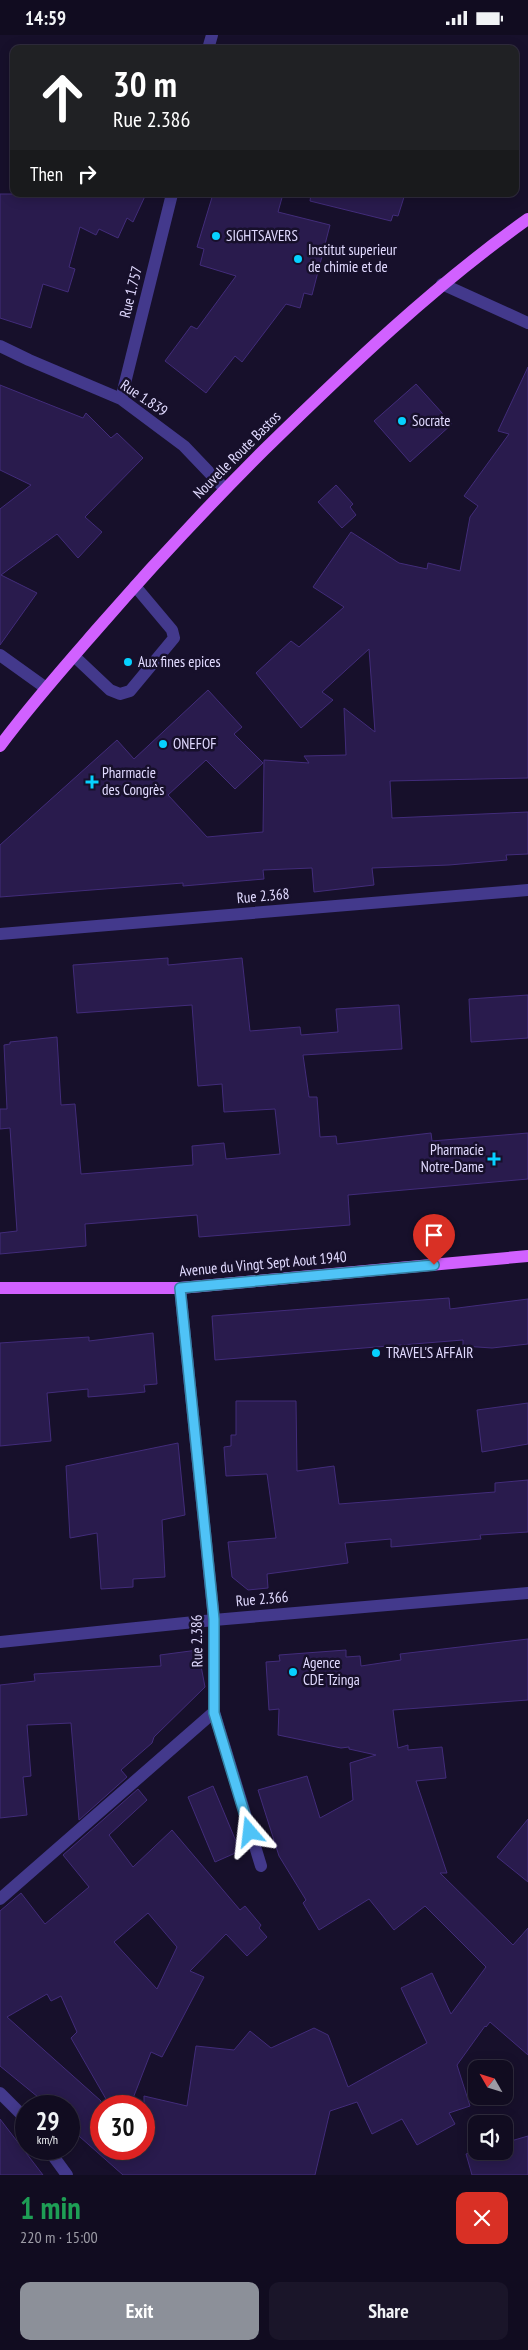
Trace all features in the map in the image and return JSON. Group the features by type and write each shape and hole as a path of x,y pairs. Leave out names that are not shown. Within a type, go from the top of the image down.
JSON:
{"main road":[{"name":"Nouvelle Route Bastos","path":"0,746 46,687 135,586 225,489 348,370 442,284 477,255 528,219"},
{"name":"Avenue du Vingt Sept Aout 1940","path":"0,1288 180,1288 528,1256"}],"street":[{"name":"Rue 1.757","path":"121,399 171,197"},
{"path":"442,284 528,323"},
{"name":"Rue 1.839","path":"0,346 28,360 121,399 184,446 225,489"},
{"path":"74,656 110,690 120,694 130,691 174,638 172,631 135,586"},
{"path":"0,655 46,687"},
{"name":"Rue 2.368","path":"0,934 528,890"},
{"name":"Rue 2.386","path":"180,1288 214,1619 214,1713 261,1866"},
{"name":"Rue 2.366","path":"0,1643 214,1619 528,1593"},
{"path":"0,1899 214,1713"},
{"path":"0,2093 15,2108"},
{"path":"56,2160 68,2175"}],"building":[{"path":"0,194 10,194 10,197 145,197 133,222 127,218 118,238 99,229 96,235 80,227 69,267 75,269 68,292 43,284 31,328 0,318"},
{"path":"212,197 282,197 278,212 330,225 312,295 304,293 300,308 286,304 242,362 235,356 206,393 165,361 191,326 197,329 236,276 200,265 204,249 197,247"},
{"path":"311,197 404,197 398,216 393,215 391,221 310,201"},
{"path":"528,367 528,778 390,781 392,818 528,812 528,854 506,855 507,860 449,865 372,868 374,885 314,892 312,868 263,870 264,879 183,886 183,883 0,897 0,845 117,740 134,759 208,690 242,727 234,734 263,763 235,789 206,760 168,795 207,837 263,832 264,760 309,763 304,756 346,755 344,708 375,732 369,649 322,692 333,700 301,728 256,673 291,641 299,647 344,607 313,587 351,532 399,563 427,569 428,563 460,571 470,517 478,506 464,496 509,434 498,431"},
{"path":"416,384 452,424 410,462 374,421"},
{"path":"0,385 83,418 86,413 111,438 117,433 143,458 85,517 102,532 78,558 57,534 1,575 37,593 0,645 0,509 31,485 0,470"},
{"path":"336,485 353,504 350,507 356,515 342,528 318,502"},
{"path":"168,958 168,965 242,958 250,1031 300,1027 301,1035 338,1032 336,1009 399,1005 402,1049 303,1055 309,1097 317,1097 320,1137 336,1136 337,1144 431,1133 432,1141 528,1133 528,1179 348,1195 350,1225 199,1237 197,1215 85,1224 86,1246 0,1254 0,1233 17,1231 10,1128 0,1129 0,1109 7,1109 4,1045 10,1044 10,1042 57,1037 61,1105 75,1104 81,1174 193,1165 192,1146 224,1143 226,1159 280,1154 275,1109 224,1112 222,1084 198,1086 192,1005 77,1013 73,965"},
{"path":"528,995 528,1038 471,1042 469,999"},
{"path":"449,1298 450,1309 528,1299 528,1344 492,1348 463,1346 463,1340 215,1360 212,1316"},
{"path":"153,1333 157,1384 144,1385 145,1392 125,1394 88,1397 88,1389 47,1393 51,1441 0,1446 0,1343 89,1337 89,1341"},
{"path":"236,1401 296,1401 297,1471 334,1466 339,1504 495,1492 495,1483 528,1480 528,1532 480,1535 481,1539 391,1547 391,1539 345,1543 348,1563 267,1574 268,1588 248,1590 232,1577 228,1542 276,1538 267,1474 226,1476 224,1447 231,1446 231,1435 236,1435"},
{"path":"528,1403 528,1444 482,1452 477,1410"},
{"path":"178,1443 185,1515 162,1520 165,1577 133,1579 133,1587 101,1589 97,1533 70,1538 66,1466"},
{"path":"528,1639 528,1700 393,1710 398,1748 408,1745 408,1750 442,1747 446,1778 416,1781 447,1873 440,1873 513,1945 528,1928 528,2055 490,2022 485,2026 457,2065 468,2105 470,2106 449,2113 455,2124 417,2145 402,2119 372,2134 357,2102 330,2111 315,2175 123,2175 106,2160 155,2160 155,2099 187,2106 196,2046 234,2050 250,2031 271,2048 314,2028 328,2035 348,2087 427,2043 401,1988 432,1973 451,2014 486,1967 425,1906 394,1930 369,1899 319,1930 303,1903 306,1900 279,1856 258,1790 307,1776 320,1818 353,1800 350,1763 376,1755 349,1749 349,1747 341,1748 278,1735 279,1709 269,1710 266,1662 280,1661 279,1655 346,1650 346,1657 360,1656 361,1666 401,1660 400,1654"},
{"path":"198,1650 205,1687 154,1737 152,1743 121,1770 127,1777 79,1820 71,1723 27,1725 31,1776 23,1777 27,1815 0,1818 0,1685 35,1681 34,1674 161,1666 160,1655"},
{"path":"213,1786 240,1851 215,1862 188,1797"},
{"path":"138,1789 147,1800 109,1835 133,1867 172,1830 240,1910 245,1906 261,1925 259,1928 267,1937 247,1956 226,1934 190,1971 204,1977 162,2057 151,2052 134,2095 104,2095 71,2038 77,2032 61,1996 51,2001 47,1994 7,2017 94,2095 90,2095 90,2146 80,2137 80,2095 36,2095 0,2066 0,1911 21,1893 45,1924 89,1887 63,1855","holes":["148,1913 177,1947 157,1989 114,1942"]},
{"path":"528,1819 528,1882 497,1857"},
{"path":"0,2119 15,2139 15,2160 31,2160 43,2175 0,2175"},
{"path":"528,2136 528,2175 472,2175 466,2154 468,2153 468,2160 513,2160 513,2140"}],"place":[{"name":"SIGHTSAVERS","path":"216,236"},
{"name":"Institut superieur de chimie et de","path":"298,259"},
{"name":"Socrate","path":"402,421"},
{"name":"Aux fines epices","path":"128,662"},
{"name":"ONEFOF","path":"163,744"},
{"name":"Pharmacie des Congrès","path":"92,782"},
{"name":"Pharmacie Notre-Dame","path":"494,1159"},
{"name":"TRAVEL'S AFFAIR","path":"376,1353"},
{"name":"Agence CDE Tzinga","path":"293,1672"}],"route":[{"path":"250,1832 214,1713 214,1619 180,1288 434,1265"}]}
